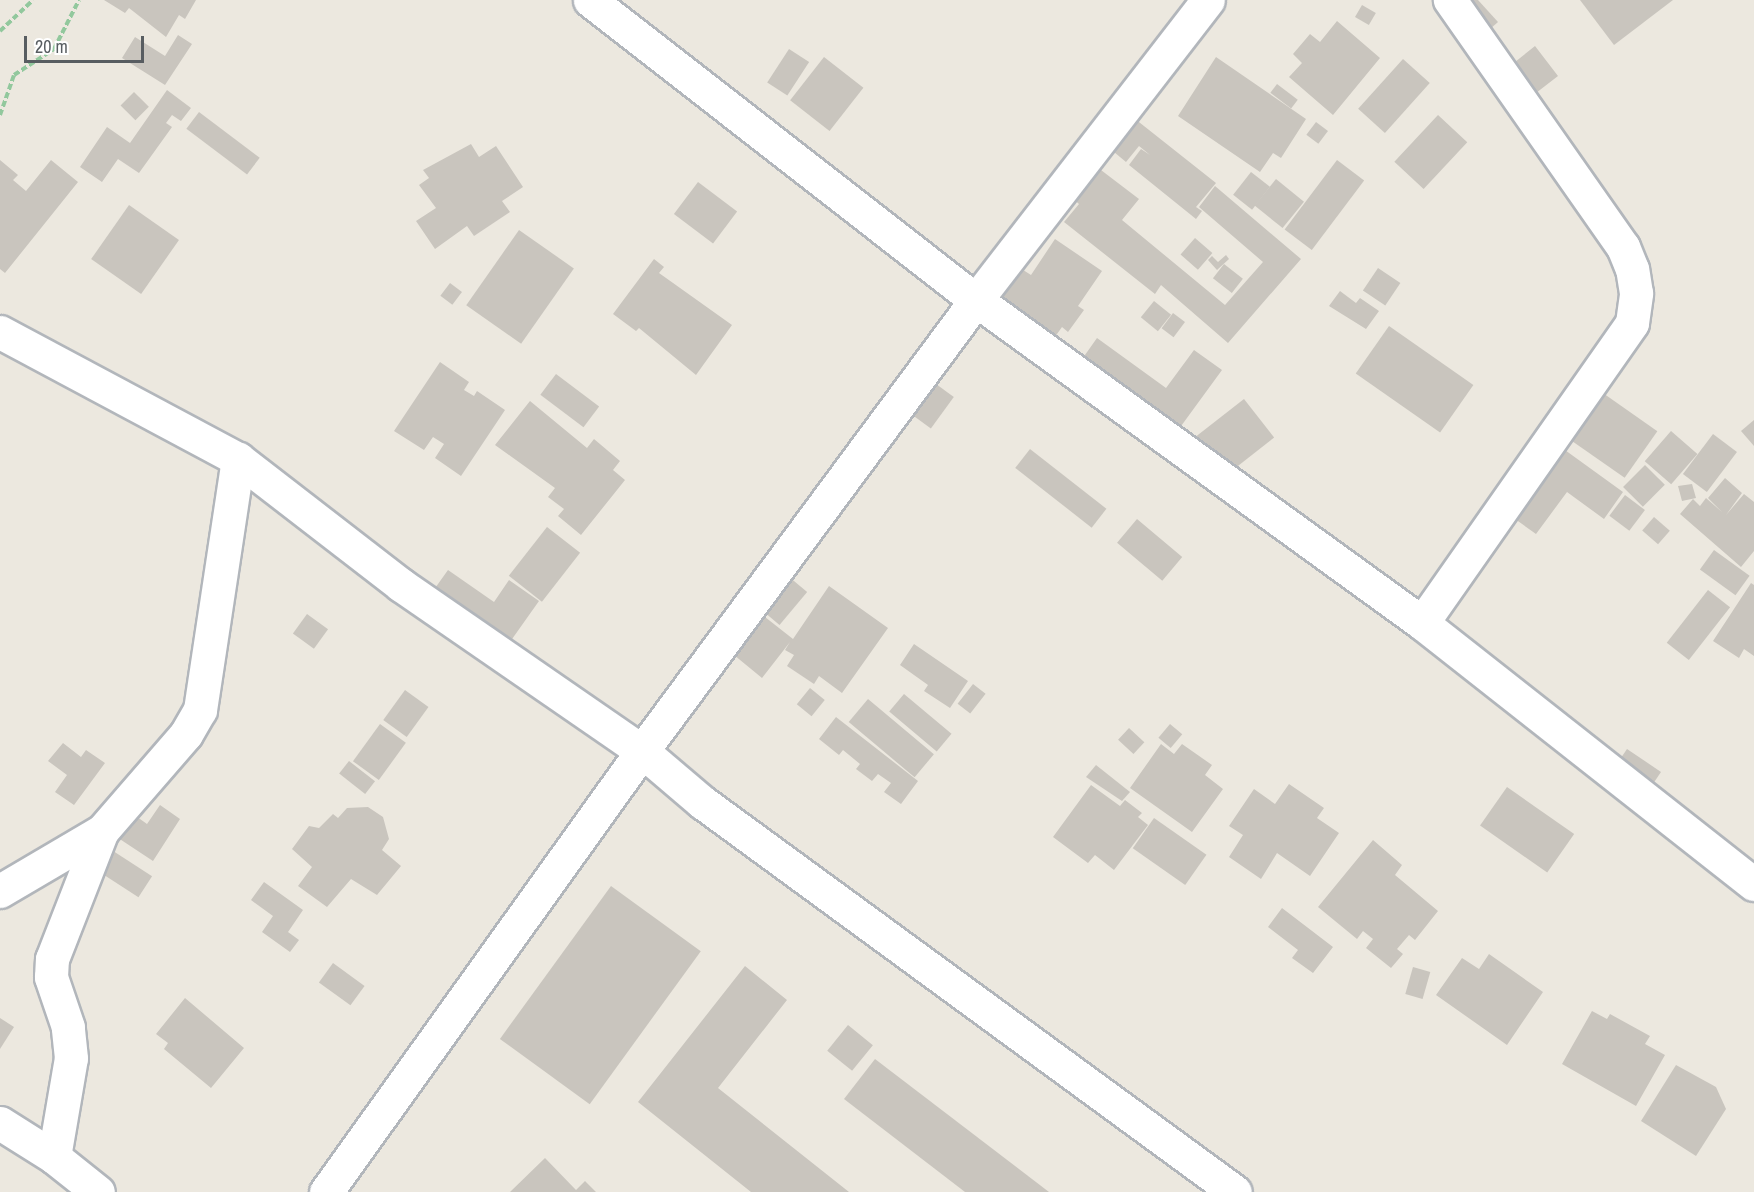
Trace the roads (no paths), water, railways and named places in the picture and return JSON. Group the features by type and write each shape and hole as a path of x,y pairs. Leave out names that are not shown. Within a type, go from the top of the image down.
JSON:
{"street":[{"path":"590,0 976,300 1422,623 1754,884"},
{"path":"326,1192 642,751 976,300 1208,0"},
{"path":"1422,623 1632,323 1636,293 1623,247 1449,0"},
{"path":"0,332 238,459 401,585 642,751 711,809 1235,1192"},
{"path":"0,891 102,831 186,734 200,710 238,459"},
{"path":"54,1157 71,1040 50,968 102,831"},
{"path":"0,1124 54,1157 98,1192"}]}
